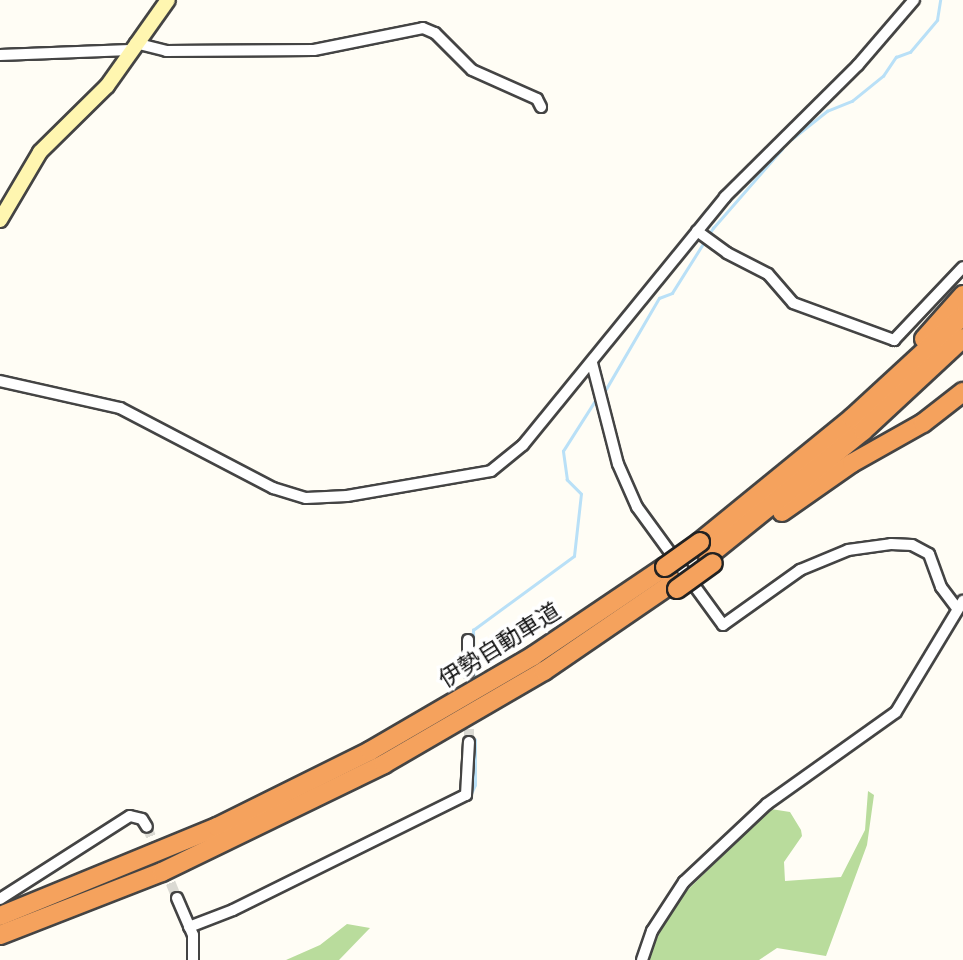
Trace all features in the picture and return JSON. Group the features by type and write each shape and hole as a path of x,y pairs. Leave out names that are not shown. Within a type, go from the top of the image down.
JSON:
{"highway":[{"path":"829,437 963,295"},
{"name":"伊勢自動車道","path":"707,554 829,437 963,316"},
{"name":"伊勢自動車道","path":"0,935 162,872 291,812 467,718 614,626 863,431 963,338"},
{"path":"672,580 707,554 852,463 923,423 963,392"},
{"name":"伊勢自動車道","path":"0,916 217,827 370,751 533,656 672,580"}],"main road":[{"path":"0,220 40,152 107,86 167,0"}],"street":[{"path":"0,382 120,408 272,488 327,498 469,477 496,468 523,445 743,179 858,65 914,0"},
{"path":"0,55 133,47 166,51 314,50 423,28 435,33 472,70 537,99 541,107"},
{"path":"700,233 768,274 793,303 894,340 963,267"},
{"path":"592,363 618,464 637,507 723,625 800,570 848,550 891,544 912,545 929,554 941,587 960,604 896,712 767,804 684,882 652,931 642,960"},
{"path":"468,640 468,672"},
{"path":"189,927 233,910 463,797 470,788 469,742"},
{"path":"0,899 130,816 142,819 147,827"},
{"path":"177,898 189,927 193,960"}],"green space":[{"path":"868,791 874,795 867,845 826,956 777,948 759,960 648,960 670,907 771,809 790,812 801,830 802,836 784,862 785,881 841,877 865,830"},
{"path":"347,924 370,928 339,960 286,960 320,945"}],"waterway":[{"path":"792,139 827,111 852,101 883,76 896,57 910,52 937,20 940,0"},
{"path":"606,389 659,298 672,293 713,228 782,149"},
{"path":"474,682 473,630 574,556 581,494 567,480 563,451 598,396"},
{"path":"469,798 475,785 475,740"},
{"path":"259,902 457,805"},
{"path":"197,936 198,950"}],"tunnel":[{"path":"469,714 469,742"},
{"path":"147,827 159,855"},
{"path":"165,869 177,898"}]}
